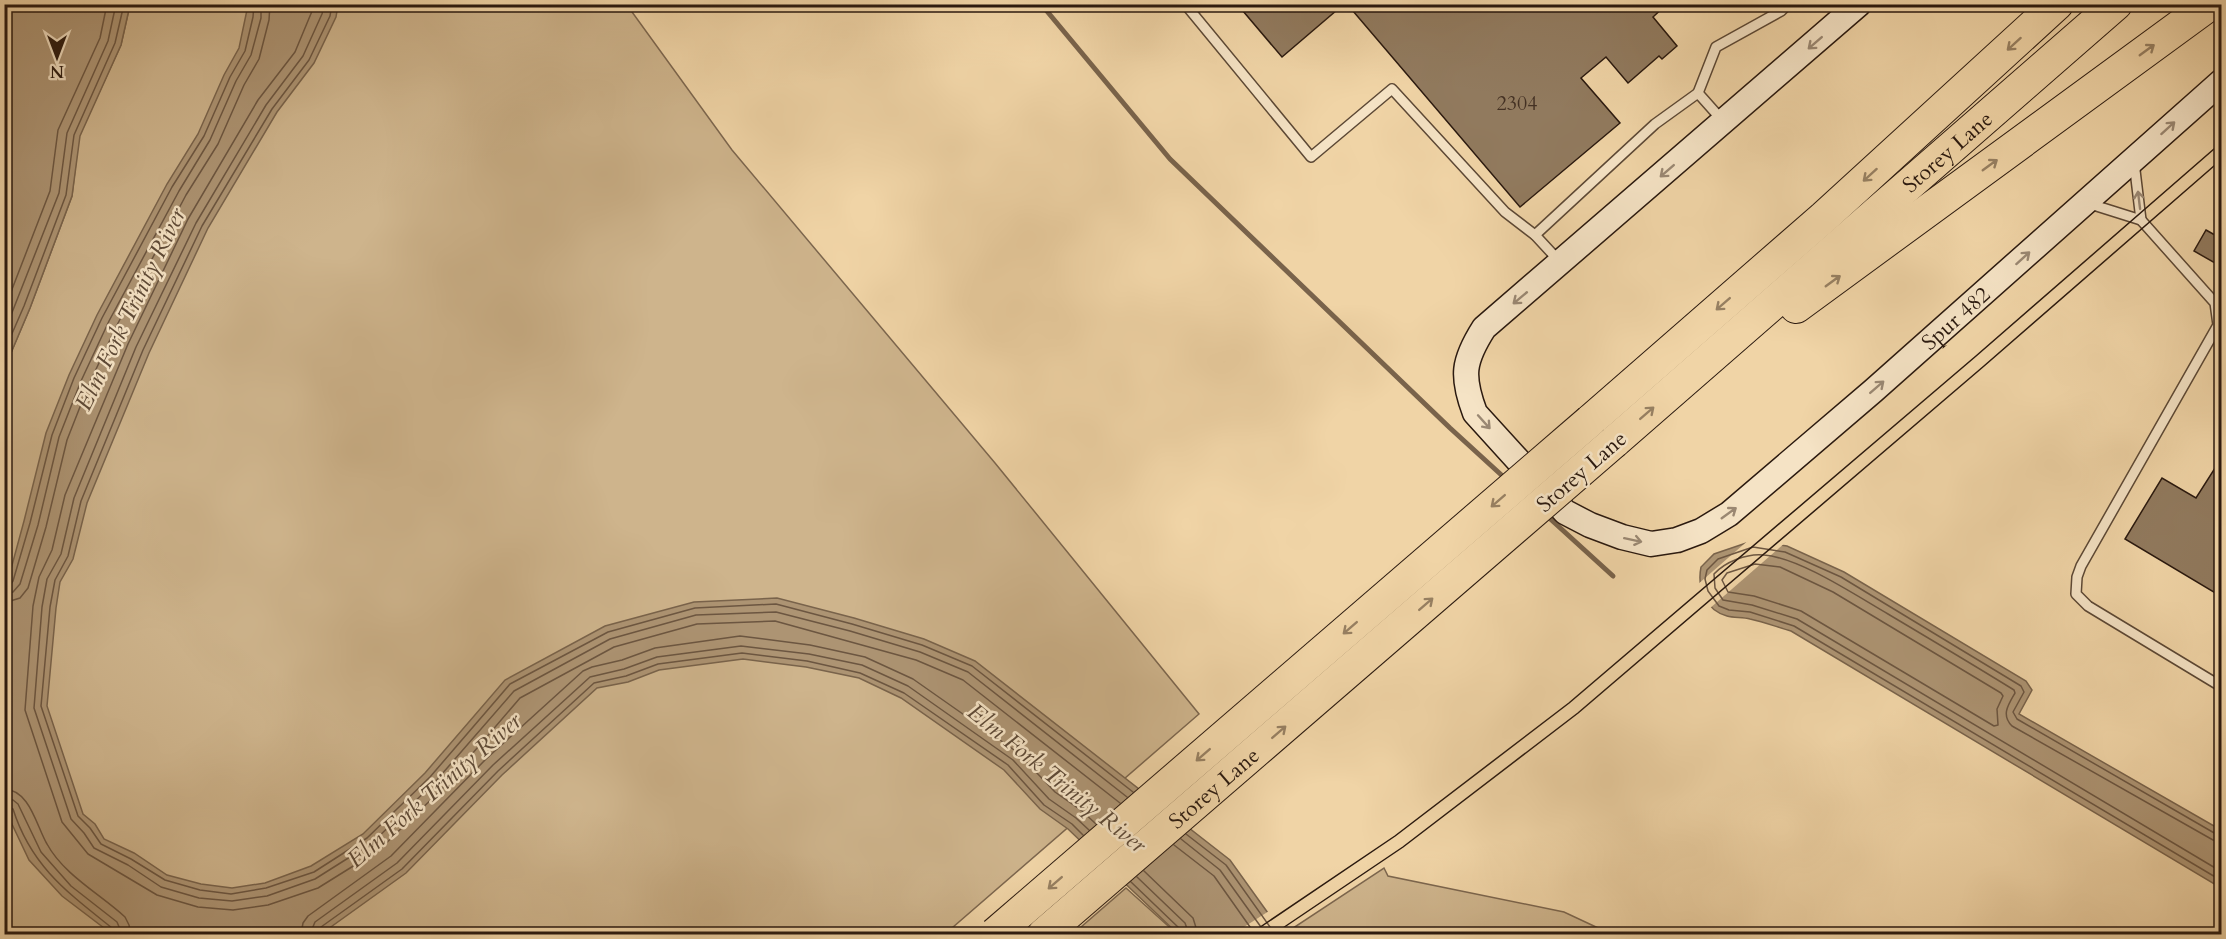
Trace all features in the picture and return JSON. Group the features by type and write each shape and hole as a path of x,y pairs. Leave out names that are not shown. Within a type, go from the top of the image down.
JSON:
{"highway":[{"name":"Storey Lane","path":"995,934 1824,218 2057,4"},
{"name":"Storey Lane","path":"1044,934 1614,442 2116,4"},
{"path":"1680,384 1832,282 2210,4"}],"main road":[{"path":"1562,263 1859,4"},
{"name":"Spur 482","path":"1562,263 1484,328 1471,349 1466,369 1468,396 1475,413 1565,512 1590,525 1651,544 1677,540 1701,531 1729,514 1874,391 2222,81"}],"lane":[{"path":"1185,4 1311,157 1392,89 1505,212 1535,235 1562,263"},
{"path":"1535,235 1655,124 1698,93 1716,47 1788,4"},
{"path":"1698,93 1724,122"},
{"path":"2134,159 2141,220"},
{"path":"2085,202 2141,220 2215,303 2220,325 2080,566 2076,577 2076,594 2088,606 2222,687"}],"shaded area":[{"path":"130,5 627,5 732,150 995,463 1199,714 945,934 5,934 5,367 72,196 79,136 121,45"},
{"path":"1384,868 1388,876 1564,912 1611,934 1284,934"},
{"path":"1126,888 1177,934 1073,934"}],"water":[{"path":"5,4 130,5 121,45 80,136 72,196 5,367"},
{"name":"Elm Fork Trinity River","path":"248,5 338,5 336,17 314,63 277,112 208,228 149,353 87,503 73,559 60,582 47,706 83,814 95,824 104,839 134,853 167,875 201,884 232,888 265,883 311,866 363,834 425,773 505,680 605,626 694,602 777,598 924,639 975,661 1230,860 1283,934 1178,934 1068,829 1040,809 1004,770 901,698 859,678 806,667 743,659 659,670 628,682 597,688 502,775 406,873 321,934 112,934 62,896 29,860 4,802 5,591 46,433 69,375 97,315 167,184 198,134 224,75 239,48"},
{"path":"1752,541 1787,546 1844,572 2026,681 2032,690 2019,714 2221,830 2221,888 1791,631 1747,618 1727,616 1713,609 1702,590 1701,567 1714,554"}],"pier":[{"path":"1751,538 1786,542 1709,609 1702,601 1697,585"},
{"path":"1269,911 1285,934 1233,934"}],"building":[{"path":"1237,4 1344,4 1282,57"},
{"path":"1347,4 1667,4 1653,17 1677,46 1662,59 1659,56 1628,83 1606,57 1581,78 1620,123 1520,207"},
{"path":"2206,230 2222,239 2222,267 2194,251"},
{"path":"2222,457 2222,597 2125,539 2162,478 2196,498"}],"waterway":[{"path":"1041,4 1170,159 1508,481"},
{"path":"1546,515 1613,576"}],"tram line":[{"path":"1250,934 1395,836 1569,703 1976,356 2222,142"},
{"path":"1274,934 1403,847 1578,713 2222,159"}]}
